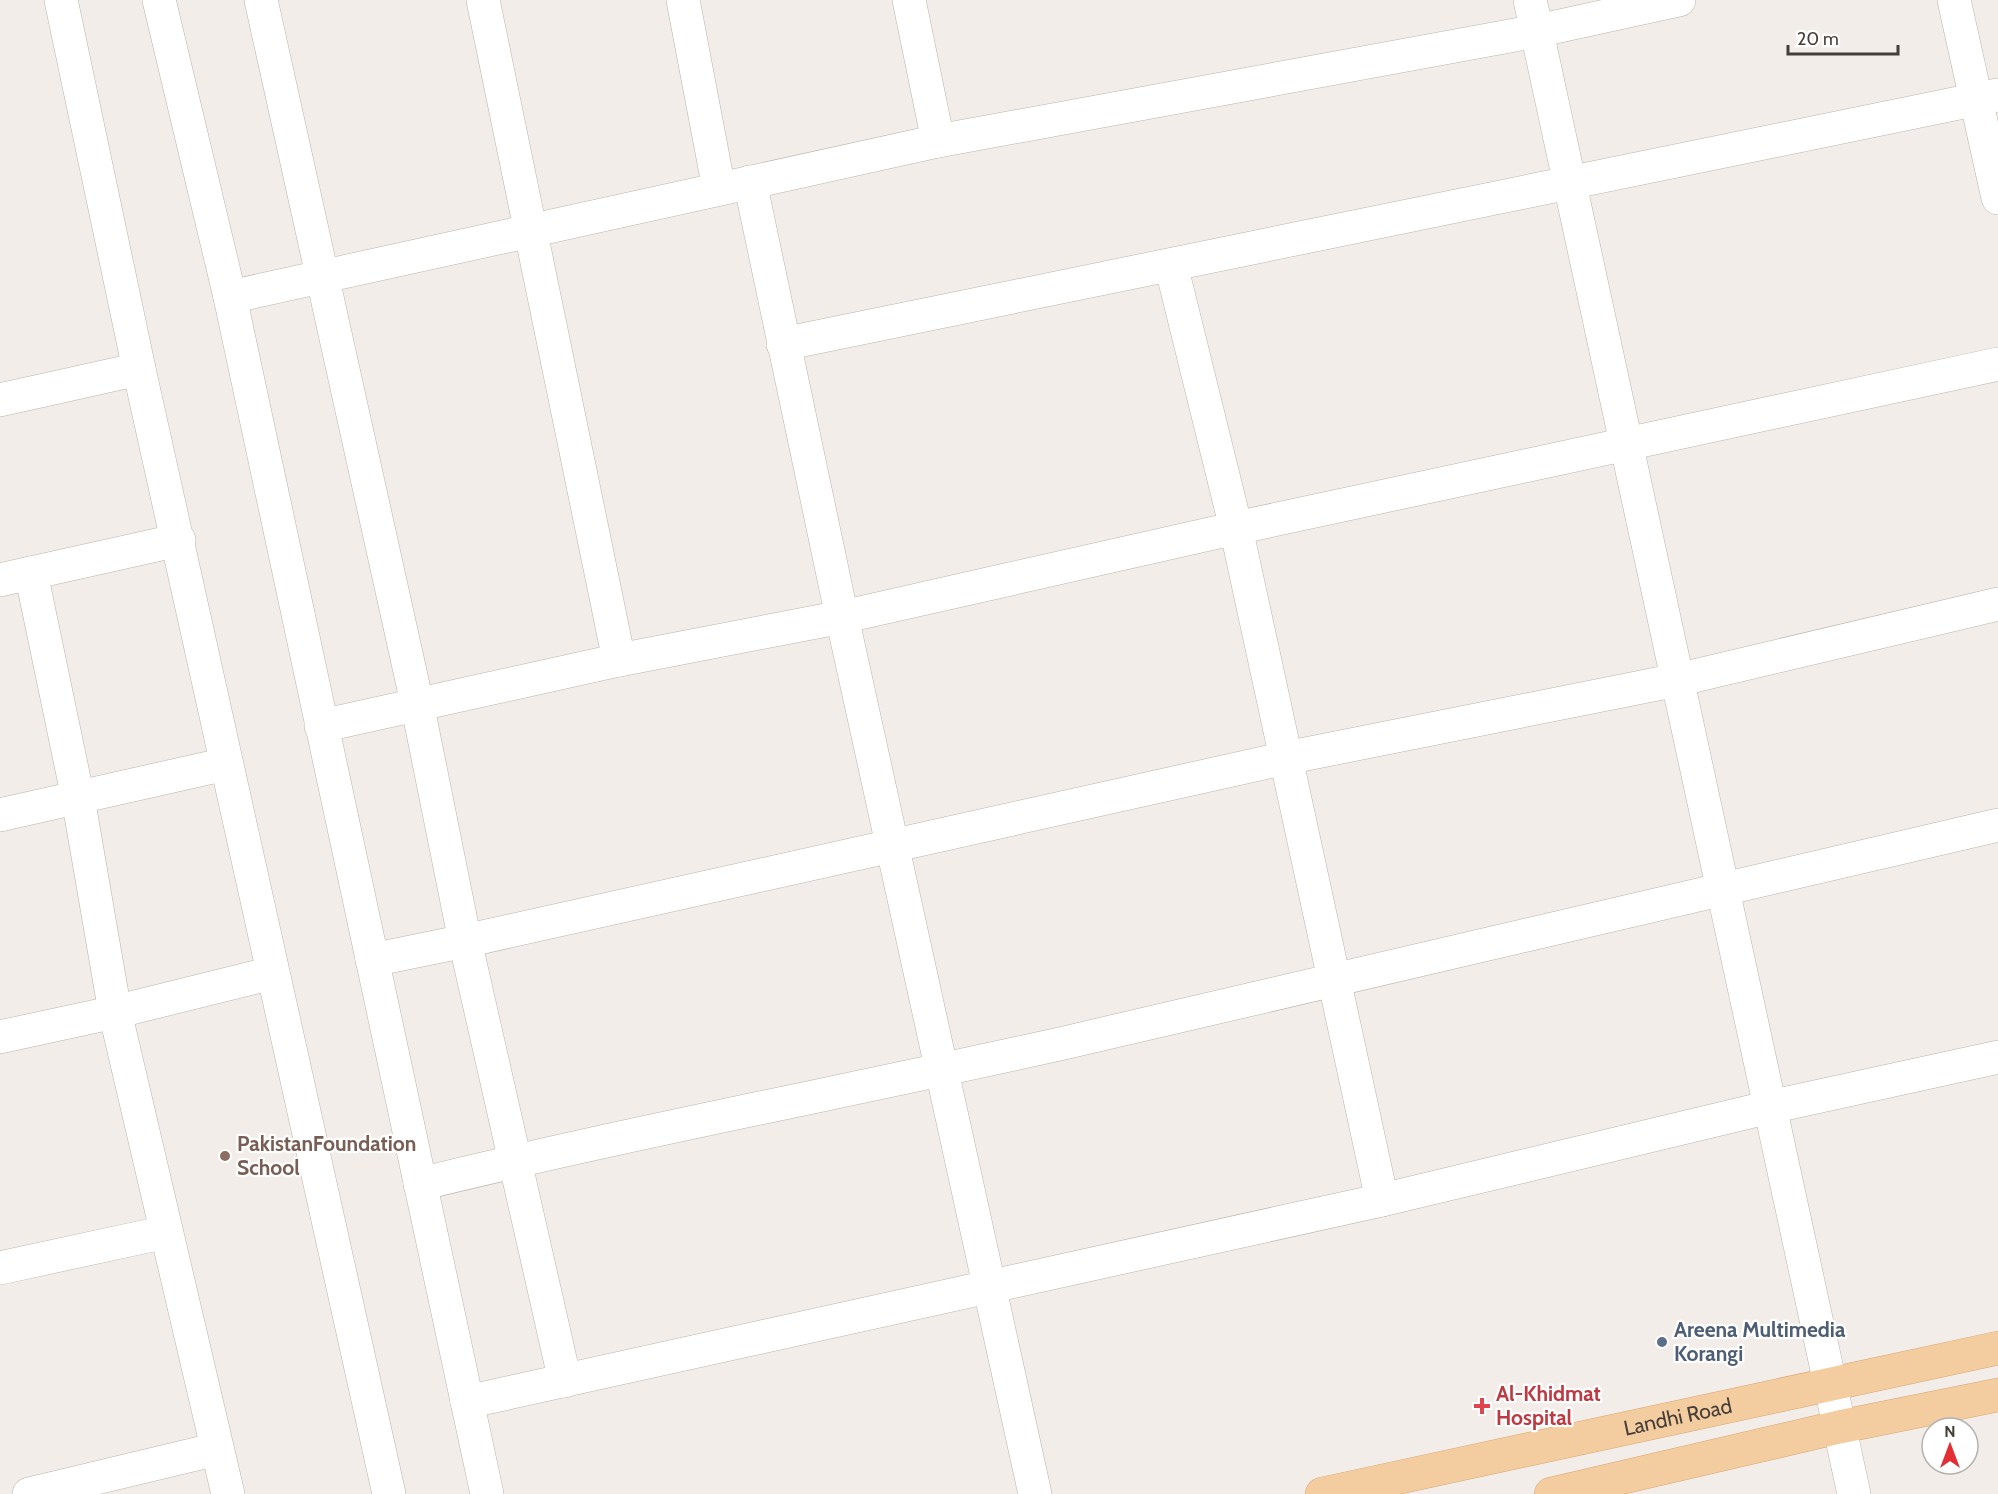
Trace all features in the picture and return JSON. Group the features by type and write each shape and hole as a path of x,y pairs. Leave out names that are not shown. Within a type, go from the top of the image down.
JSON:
{"main road":[{"name":"Landhi Road","path":"1322,1494 1998,1348"},
{"path":"1551,1494 1839,1427 1998,1395"}],"street":[{"path":"61,0 139,369 389,1494"},
{"path":"159,0 231,297 487,1494"},
{"path":"261,0 417,703 465,941 565,1381"},
{"path":"483,0 619,660"},
{"path":"683,0 734,186 783,344 1035,1494"},
{"path":"909,0 938,141"},
{"path":"231,297 938,141 1534,16 1679,0"},
{"path":"1954,0 1988,97 1998,198"},
{"path":"1534,16 1854,1494"},
{"path":"783,344 1988,97"},
{"path":"1171,265 1236,528 1382,1200"},
{"path":"321,726 619,660 842,617 1236,528 1998,364"},
{"path":"0,400 139,369"},
{"path":"0,580 178,540"},
{"path":"31,573 78,798 115,1012 228,1494"},
{"path":"372,960 1286,758 1677,680 1998,604"},
{"path":"0,815 226,764"},
{"path":"420,1184 515,1161 942,1070 1336,981 1722,888 1998,825"},
{"path":"0,1038 272,973"},
{"path":"467,1402 1382,1200 1770,1107 1998,1057"},
{"path":"0,1268 166,1232"},
{"path":"29,1494 217,1449"}],"place":[{"name":"PakistanFoundation School","path":"225,1156"},
{"name":"Areena Multimedia Korangi","path":"1662,1342"},
{"name":"Al-Khidmat Hospital","path":"1482,1406"}]}
